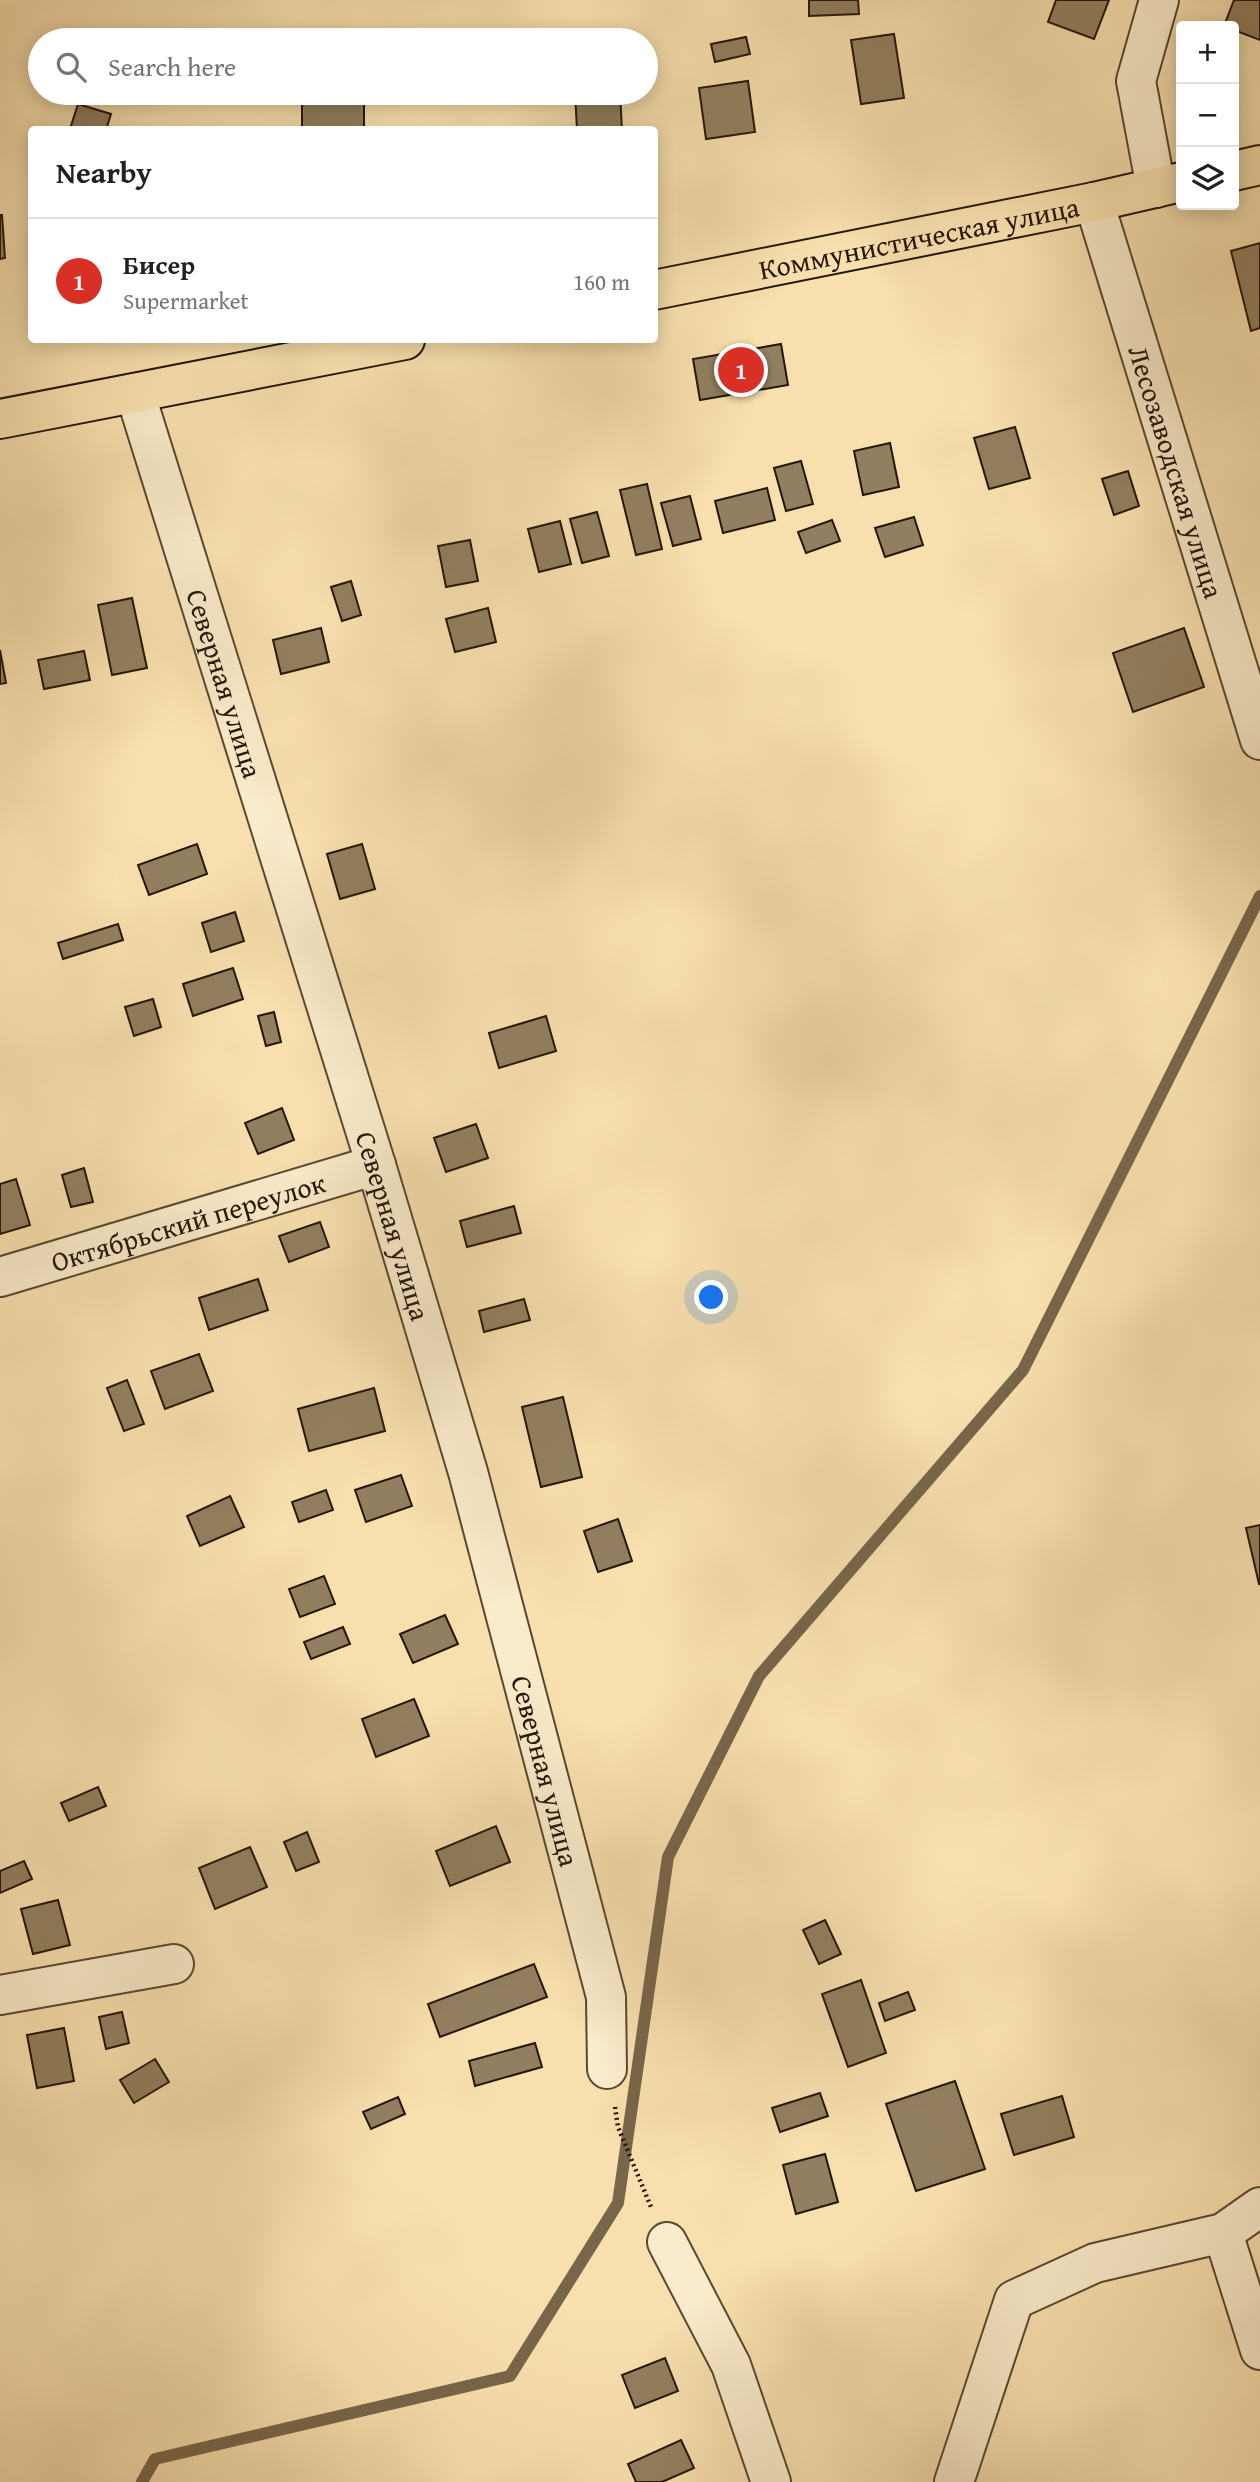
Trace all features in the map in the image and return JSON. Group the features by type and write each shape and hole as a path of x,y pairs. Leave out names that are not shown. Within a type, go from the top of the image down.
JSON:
{"main road":[{"path":"1239,170 1260,165"},
{"name":"Коммунистическая улица","path":"658,289 1169,185"},
{"path":"0,419 390,343"}],"street":[{"path":"1159,0 1136,81 1169,185"},
{"name":"Лесозаводская улица","path":"1094,202 1260,740"},
{"name":"Северная улица","path":"135,393 376,1165 468,1472 606,1997 607,2069"},
{"name":"Октябрьский переулок","path":"0,1277 376,1165"},
{"path":"0,1995 174,1964"},
{"path":"954,2482 1014,2300 1095,2263 1223,2233 1260,2207"},
{"path":"1223,2233 1260,2350"},
{"path":"667,2242 731,2365 771,2482"}],"path":[{"path":"618,2127 648,2201"}],"building":[{"path":"809,0 858,0 859,14 809,16"},
{"path":"1056,0 1109,0 1094,39 1048,22"},
{"path":"1234,0 1260,0 1260,40 1239,32 1239,21 1226,21"},
{"path":"894,34 904,98 861,104 851,40"},
{"path":"746,37 750,54 715,62 711,44"},
{"path":"748,81 755,132 706,139 699,88"},
{"path":"78,105 111,114 107,126 71,126"},
{"path":"302,105 364,105 364,126 302,126"},
{"path":"576,105 621,105 622,126 577,126"},
{"path":"0,215 5,258 0,259"},
{"path":"1260,243 1260,328 1251,331 1231,251"},
{"path":"781,344 788,385 700,400 693,359"},
{"path":"1015,427 1030,478 989,489 974,438"},
{"path":"890,443 899,487 863,495 854,451"},
{"path":"801,461 813,504 786,511 774,468"},
{"path":"1128,471 1139,506 1114,515 1102,479"},
{"path":"647,484 662,549 636,555 620,490"},
{"path":"767,488 775,520 723,533 715,501"},
{"path":"690,496 701,539 673,546 661,503"},
{"path":"597,512 609,556 582,563 570,519"},
{"path":"914,517 923,545 885,557 875,528"},
{"path":"832,520 840,541 806,553 798,532"},
{"path":"560,521 571,564 539,572 528,529"},
{"path":"470,540 478,581 446,587 438,546"},
{"path":"351,581 361,615 342,621 331,587"},
{"path":"132,598 147,668 112,675 98,605"},
{"path":"488,608 496,642 455,652 446,619"},
{"path":"321,628 329,662 281,674 273,640"},
{"path":"1184,628 1204,687 1133,712 1113,653"},
{"path":"0,650 6,683 0,684"},
{"path":"84,651 90,680 44,689 38,660"},
{"path":"197,844 207,874 149,895 138,865"},
{"path":"362,844 375,889 340,899 327,854"},
{"path":"235,912 244,941 211,952 202,923"},
{"path":"118,924 123,940 63,959 58,943"},
{"path":"233,968 243,999 193,1016 183,984"},
{"path":"153,999 161,1027 134,1036 125,1007"},
{"path":"274,1012 281,1042 266,1046 258,1016"},
{"path":"546,1016 556,1051 499,1068 489,1033"},
{"path":"282,1108 294,1140 258,1154 245,1123"},
{"path":"476,1124 488,1158 446,1172 434,1138"},
{"path":"84,1168 93,1202 71,1207 62,1175"},
{"path":"16,1179 30,1225 0,1234 0,1184"},
{"path":"514,1206 521,1233 467,1247 460,1221"},
{"path":"320,1222 329,1247 289,1262 279,1236"},
{"path":"258,1279 268,1310 209,1330 199,1298"},
{"path":"524,1299 530,1320 484,1332 479,1311"},
{"path":"199,1354 213,1391 165,1409 151,1371"},
{"path":"127,1380 144,1424 124,1431 107,1388"},
{"path":"374,1388 385,1431 309,1451 298,1409"},
{"path":"563,1397 582,1477 541,1487 522,1407"},
{"path":"401,1475 412,1506 366,1522 355,1490"},
{"path":"326,1490 333,1510 299,1522 292,1502"},
{"path":"230,1496 244,1527 200,1546 187,1516"},
{"path":"618,1519 632,1561 598,1572 584,1531"},
{"path":"1260,1525 1260,1584 1259,1584 1246,1528"},
{"path":"324,1576 335,1604 300,1617 289,1589"},
{"path":"445,1615 458,1644 413,1663 400,1634"},
{"path":"343,1627 350,1644 311,1659 304,1642"},
{"path":"414,1699 429,1736 376,1757 362,1719"},
{"path":"98,1787 106,1806 69,1821 61,1803"},
{"path":"496,1826 510,1862 450,1886 436,1851"},
{"path":"307,1832 319,1862 296,1871 284,1842"},
{"path":"250,1847 267,1887 215,1909 199,1868"},
{"path":"24,1861 32,1879 0,1893 0,1871"},
{"path":"58,1900 70,1945 33,1954 21,1909"},
{"path":"825,1920 841,1954 819,1964 803,1930"},
{"path":"534,1964 547,1997 440,2037 428,2004"},
{"path":"861,1980 886,2053 848,2067 822,1994"},
{"path":"908,1992 915,2010 885,2021 879,2003"},
{"path":"122,2012 129,2043 106,2049 99,2017"},
{"path":"64,2028 74,2081 37,2088 27,2035"},
{"path":"535,2043 542,2067 475,2086 469,2061"},
{"path":"155,2059 169,2082 134,2103 120,2080"},
{"path":"955,2081 985,2169 916,2191 886,2104"},
{"path":"820,2093 828,2116 780,2132 772,2108"},
{"path":"1062,2096 1074,2137 1014,2155 1001,2114"},
{"path":"398,2097 405,2114 371,2129 363,2112"},
{"path":"825,2154 838,2202 796,2214 783,2165"},
{"path":"665,2358 678,2391 635,2408 622,2375"},
{"path":"681,2440 694,2468 662,2482 636,2482 628,2464"}],"waterway":[{"path":"142,2482 155,2459 510,2376 618,2203 668,1857 759,1676 1023,1370 1260,896"}],"place":[{"name":"Бисер","path":"741,370"}]}
